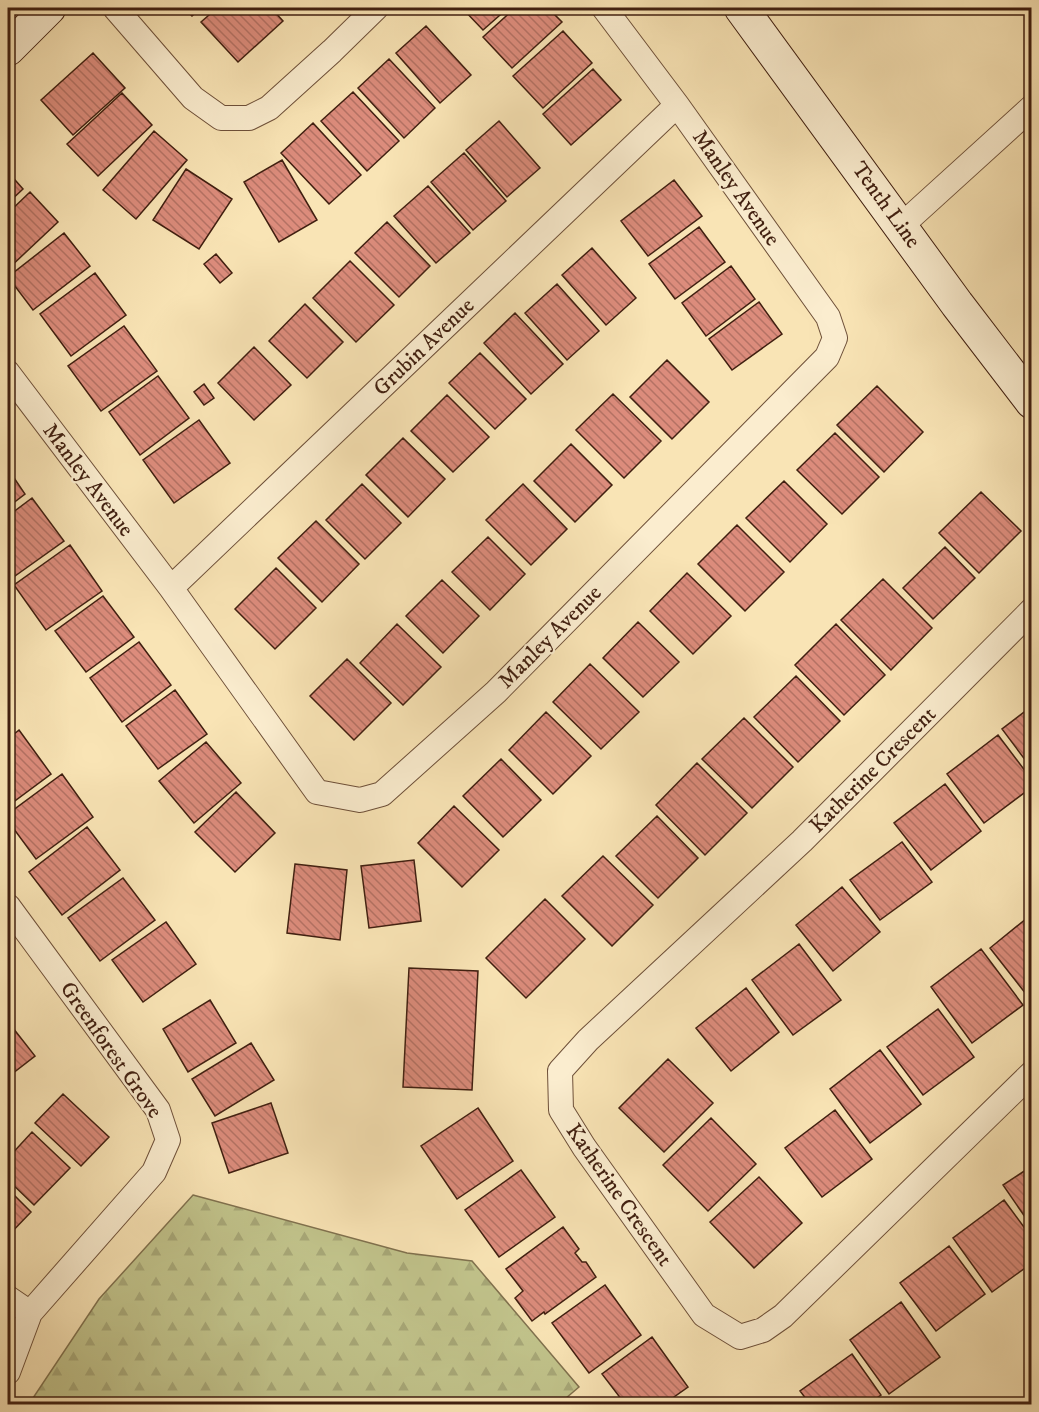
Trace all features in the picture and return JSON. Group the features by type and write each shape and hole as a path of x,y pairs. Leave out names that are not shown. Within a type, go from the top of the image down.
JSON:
{"street":[{"path":"8,49 48,8"},
{"path":"115,8 193,98 221,118 249,118 269,108 376,8"},
{"name":"Manley Avenue","path":"8,373 171,588 317,792 360,800 382,794 496,692 827,357 835,338 828,317 677,105 604,8"},
{"name":"Tenth Line","path":"741,8 957,304 1032,402"},
{"name":"Grubin Avenue","path":"171,588 677,105"},
{"path":"902,226 1032,106"},
{"name":"Katherine Crescent","path":"1032,610 802,841 588,1040 560,1071 561,1110 704,1315 740,1337 764,1330 783,1316 1032,1073"},
{"name":"Greenforest Grove","path":"8,906 158,1110 168,1140 154,1172 30,1313 8,1372"},
{"path":"8,1298 30,1313"}],"green space":[{"path":"193,1195 407,1253 472,1261 579,1387 559,1404 29,1404 99,1299"}],"building":[{"path":"184,8 201,8 192,16"},
{"path":"217,8 271,8 283,21 238,62 201,22"},
{"path":"462,8 508,8 483,30"},
{"path":"515,8 548,8 562,22 512,68 483,37"},
{"path":"426,26 471,75 440,103 396,53"},
{"path":"563,31 592,63 543,108 513,76"},
{"path":"93,53 125,88 73,135 41,100"},
{"path":"389,59 435,108 404,138 358,88"},
{"path":"593,69 621,100 571,145 543,114"},
{"path":"353,92 399,141 367,171 321,121"},
{"path":"122,93 152,125 98,176 67,144"},
{"path":"499,121 540,168 507,197 466,150"},
{"path":"313,123 361,175 329,204 281,153"},
{"path":"154,131 187,160 136,219 103,190"},
{"path":"464,153 506,201 473,230 431,182"},
{"path":"282,160 317,220 279,242 244,182"},
{"path":"186,169 232,199 199,249 153,220"},
{"path":"8,172 23,189 8,203"},
{"path":"674,180 702,216 648,256 621,221"},
{"path":"428,186 470,233 436,263 394,216"},
{"path":"30,192 58,222 8,269 8,213"},
{"path":"387,222 430,266 399,297 355,253"},
{"path":"699,227 725,262 675,299 649,264"},
{"path":"64,233 90,266 33,310 8,277"},
{"path":"592,248 636,298 606,325 562,275"},
{"path":"216,254 232,273 220,283 204,264"},
{"path":"350,261 394,305 356,342 313,298"},
{"path":"731,266 755,299 706,336 682,303"},
{"path":"95,273 126,315 71,356 40,314"},
{"path":"557,284 599,331 567,360 525,313"},
{"path":"759,302 782,334 732,370 709,339"},
{"path":"305,304 343,342 307,378 269,341"},
{"path":"515,313 563,364 531,394 484,343"},
{"path":"124,326 157,371 101,411 68,366"},
{"path":"254,347 291,385 254,420 218,383"},
{"path":"480,353 526,399 495,429 449,383"},
{"path":"667,360 709,402 672,439 630,397"},
{"path":"158,376 189,418 140,455 109,412"},
{"path":"204,384 214,398 204,405 194,392"},
{"path":"877,386 923,432 884,472 837,425"},
{"path":"613,394 661,441 624,478 576,430"},
{"path":"447,395 489,437 453,472 411,431"},
{"path":"199,420 230,463 174,503 143,460"},
{"path":"835,433 879,477 842,514 797,470"},
{"path":"403,438 445,479 408,517 366,475"},
{"path":"571,444 612,485 575,522 534,481"},
{"path":"8,469 25,494 8,507"},
{"path":"784,481 827,524 790,562 746,518"},
{"path":"362,484 401,523 365,559 326,520"},
{"path":"523,484 567,529 531,565 486,520"},
{"path":"981,492 1021,531 979,573 939,533"},
{"path":"32,498 64,541 15,576 8,565 8,516"},
{"path":"316,521 359,564 322,602 278,558"},
{"path":"737,525 784,572 745,611 698,564"},
{"path":"488,537 525,574 490,610 452,572"},
{"path":"70,545 102,591 46,630 14,585"},
{"path":"945,547 975,578 933,619 903,588"},
{"path":"276,568 316,608 275,649 235,609"},
{"path":"687,573 731,616 693,654 650,611"},
{"path":"883,579 932,628 891,670 841,620"},
{"path":"442,580 479,616 443,653 406,616"},
{"path":"103,596 134,637 86,672 55,631"},
{"path":"638,622 679,662 643,697 603,658"},
{"path":"397,624 441,667 403,705 360,663"},
{"path":"836,624 885,675 844,715 795,665"},
{"path":"139,642 171,685 122,722 90,678"},
{"path":"347,659 391,703 354,740 310,696"},
{"path":"590,664 639,712 601,749 553,702"},
{"path":"796,676 840,721 798,762 754,717"},
{"path":"175,690 207,734 158,769 126,726"},
{"path":"1032,706 1032,769 1002,729"},
{"path":"546,712 591,756 553,794 509,750"},
{"path":"8,718 13,726 8,730"},
{"path":"744,718 793,767 752,808 702,759"},
{"path":"19,730 51,774 8,806 8,739"},
{"path":"998,735 1032,780 1032,787 984,823 947,774"},
{"path":"206,742 241,783 194,823 159,781"},
{"path":"501,759 541,800 503,837 463,796"},
{"path":"697,763 747,813 705,855 656,805"},
{"path":"62,774 93,817 36,859 8,821 8,814"},
{"path":"945,784 981,831 931,870 894,823"},
{"path":"236,792 275,833 235,872 195,832"},
{"path":"454,806 499,850 462,887 418,843"},
{"path":"657,816 698,858 658,898 616,856"},
{"path":"87,827 120,870 62,915 29,872"},
{"path":"902,842 932,882 880,920 850,880"},
{"path":"603,856 653,905 612,946 562,896"},
{"path":"414,860 421,921 369,928 361,866"},
{"path":"295,864 347,870 340,940 287,933"},
{"path":"123,878 155,920 100,961 68,918"},
{"path":"842,887 880,932 833,971 796,925"},
{"path":"545,899 585,939 526,998 486,958"},
{"path":"1032,914 1032,990 1026,994 990,948"},
{"path":"166,922 196,964 143,1002 112,960"},
{"path":"799,944 841,1000 793,1035 752,980"},
{"path":"981,949 1023,1005 972,1043 931,987"},
{"path":"409,968 478,971 472,1090 403,1087"},
{"path":"746,988 779,1032 731,1071 696,1028"},
{"path":"210,1000 236,1043 188,1072 163,1029"},
{"path":"938,1009 974,1057 923,1095 887,1047"},
{"path":"13,1028 35,1056 8,1077 8,1032"},
{"path":"251,1043 274,1080 215,1116 192,1079"},
{"path":"880,1050 921,1104 870,1143 830,1089"},
{"path":"668,1059 713,1103 664,1152 619,1108"},
{"path":"63,1094 109,1137 81,1166 35,1123"},
{"path":"271,1103 288,1153 229,1173 212,1123"},
{"path":"478,1108 513,1161 457,1199 421,1146"},
{"path":"835,1110 872,1159 822,1197 785,1148"},
{"path":"711,1118 756,1164 708,1211 663,1165"},
{"path":"32,1132 70,1168 34,1205 8,1180 8,1158"},
{"path":"1032,1166 1032,1227 1003,1185"},
{"path":"521,1170 555,1217 499,1257 465,1210"},
{"path":"759,1177 802,1223 754,1268 710,1222"},
{"path":"8,1189 31,1212 8,1236"},
{"path":"1004,1200 1032,1238 1032,1263 992,1292 953,1238"},
{"path":"563,1227 579,1249 575,1253 582,1262 586,1262 596,1277 532,1321 515,1298 523,1291 506,1269"},
{"path":"949,1246 985,1294 936,1331 900,1283"},
{"path":"605,1285 641,1335 589,1373 552,1323"},
{"path":"901,1302 940,1357 889,1394 850,1340"},
{"path":"652,1337 688,1387 664,1404 625,1404 602,1374"},
{"path":"852,1354 881,1395 868,1404 810,1404 800,1391"}]}
